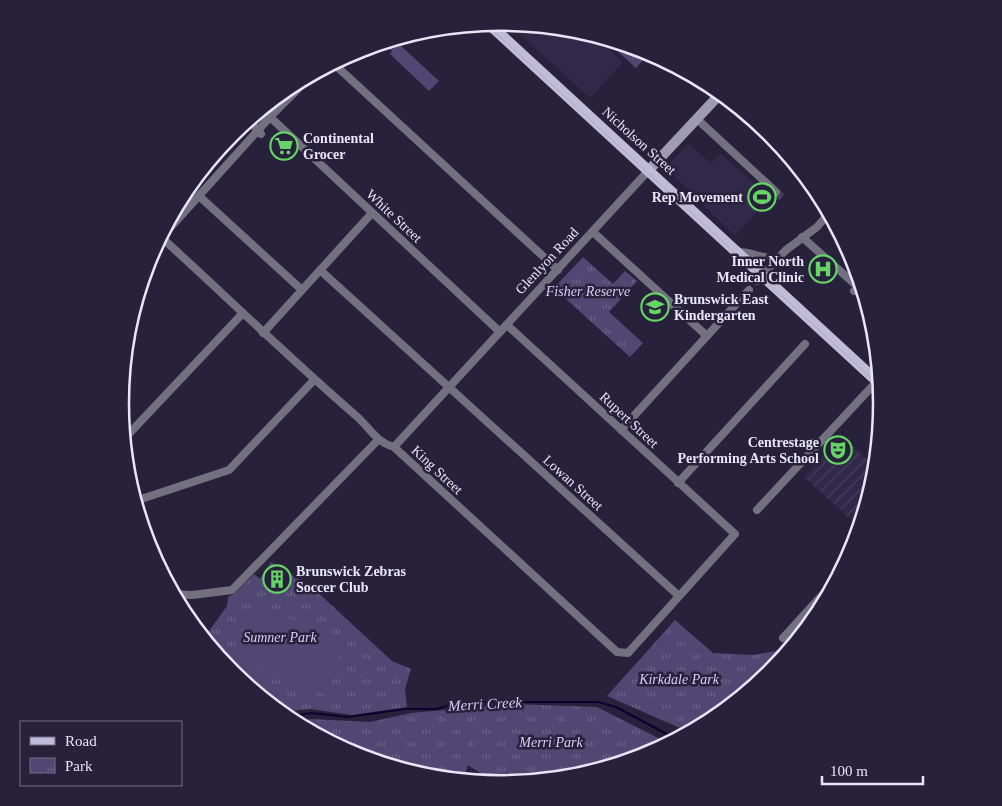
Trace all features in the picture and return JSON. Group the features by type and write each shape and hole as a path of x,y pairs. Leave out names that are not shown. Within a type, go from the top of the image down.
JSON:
{"main road":[{"name":"Nicholson Street","path":"497,31 737,252 760,278 872,375"}],"street":[{"path":"339,69 558,270"},
{"path":"178,218 295,94"},
{"name":"Glenlyon Road","path":"394,447 715,99"},
{"name":"White Street","path":"271,119 500,332"},
{"path":"697,119 776,192"},
{"path":"255,125 261,130"},
{"path":"199,196 302,290"},
{"path":"263,332 372,213"},
{"path":"760,278 778,258 824,219"},
{"path":"593,232 707,336"},
{"path":"802,237 852,282"},
{"name":"King Street","path":"166,243 314,380 357,416 378,440 394,447 617,652 628,653 679,596"},
{"path":"737,252 747,251 770,259 778,258"},
{"name":"Lowan Street","path":"320,270 679,596"},
{"path":"621,430 749,290"},
{"path":"130,432 243,313"},
{"name":"Rupert Street","path":"507,325 735,534 679,596"},
{"path":"678,482 805,344"},
{"path":"142,499 229,470 314,380"},
{"path":"757,510 872,388"},
{"path":"182,594 232,590 378,440"},
{"path":"783,638 813,605"}],"shaded area":[{"path":"517,32 550,34 597,44 606,47 623,62 590,98"},
{"path":"688,143 711,163 720,153 770,197 735,236 666,168"},
{"path":"842,436 869,461 853,522 804,477"}],"green space":[{"path":"400,45 439,81 429,91 390,54 392,51 389,49"},
{"path":"616,50 643,60 636,68"},
{"name":"Fisher Reserve","path":"583,257 613,284 625,271 637,281 609,312 643,343 630,357 554,288"},
{"name":"Sumner Park","path":"271,562 313,588 392,661 411,669 405,689 407,707 352,715 310,709 292,711 256,682 238,666 208,632 227,606 228,597 234,594 254,574 260,579"},
{"path":"254,606 345,639 325,695 234,661"},
{"name":"Kirkdale Park","path":"675,620 713,653 754,655 779,649 764,666 727,698 680,728 607,696"},
{"name":"Merri Park","path":"510,704 597,707 659,739 620,755 574,768 525,774 482,774 468,765 465,773 452,772 428,768 382,755 337,736 307,720 370,722 411,713"}],"waterway":[{"name":"Merri Creek","path":"299,715 311,713 348,717 405,709 437,709 455,703 598,702 616,707 668,735"}],"tunnel":[{"path":"776,192 785,200"}],"tram line":[{"path":"494,31 872,379"}],"place":[{"name":"Continental Grocer","path":"284,146"},
{"name":"Rep Movement","path":"762,197"},
{"name":"Inner North Medical Clinic","path":"823,269"},
{"name":"Brunswick East Kindergarten","path":"655,307"},
{"name":"Centrestage Performing Arts School","path":"838,450"},
{"name":"Brunswick Zebras Soccer Club","path":"277,579"}]}
